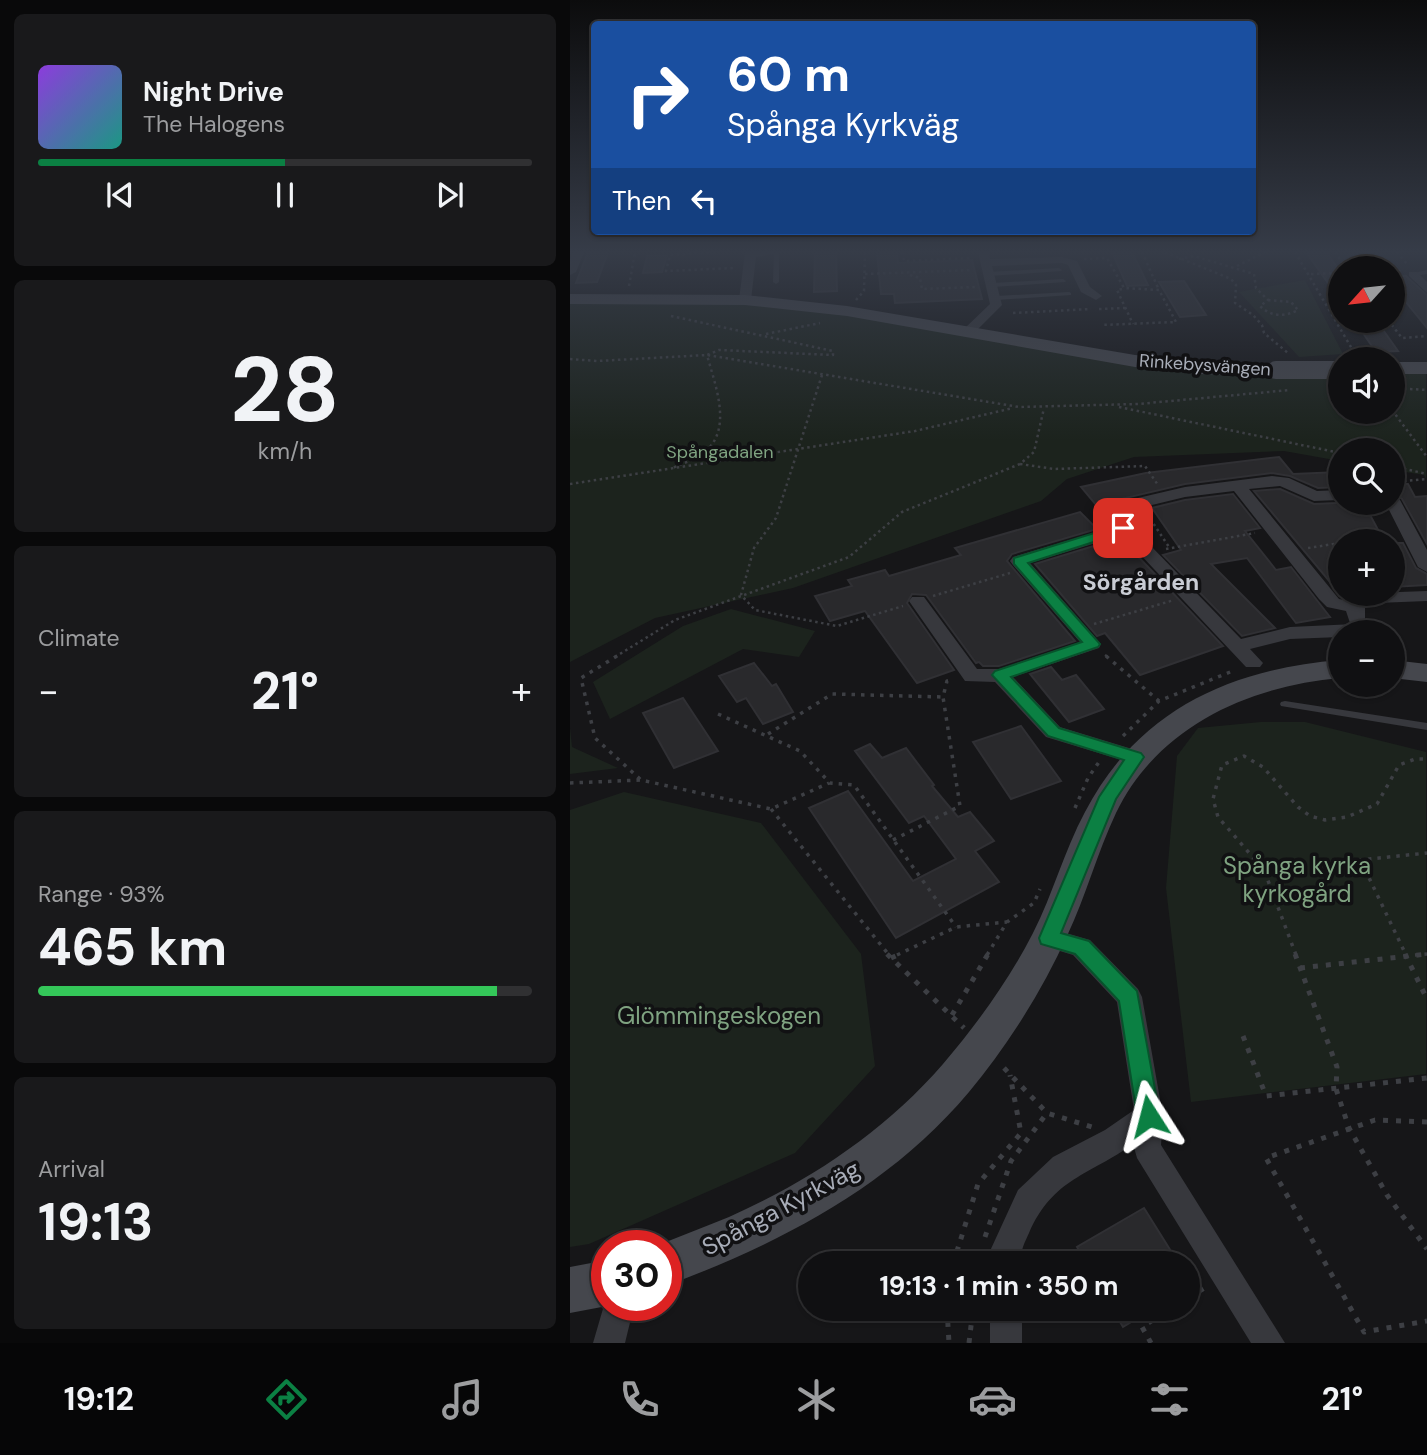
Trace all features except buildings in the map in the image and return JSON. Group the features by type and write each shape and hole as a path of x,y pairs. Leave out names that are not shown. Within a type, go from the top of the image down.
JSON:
{"street":[{"name":"Rinkebysvängen","path":"869,315 1135,361 1199,368 1328,370"},
{"path":"969,331 986,315"},
{"path":"1405,368 1426,368"},
{"path":"1253,663 1110,513 1114,508 1166,496 1283,481 1314,496 1328,495"},
{"path":"1238,487 1325,596 1333,603 1356,608"},
{"path":"1400,515 1426,567"},
{"path":"918,601 972,676 1000,675 1092,644 1019,561 1123,528"},
{"path":"1357,620 1355,605 1375,597 1426,596"},
{"path":"1239,646 1290,633 1328,632"},
{"name":"Spånga Kyrkväg","path":"682,1258 722,1244 850,1177 917,1122 956,1078 1009,1007 1049,938 1108,797 1135,757 1162,732 1198,707 1281,677 1328,671"},
{"path":"1405,671 1426,673"},
{"path":"1000,675 1054,732 1135,757"},
{"path":"1049,938 1082,947 1129,997 1149,1116 1147,1148 1268,1343"},
{"path":"1005,1251 1028,1200 1063,1167 1115,1140 1149,1116"},
{"path":"570,1290 591,1286"},
{"path":"609,1343 614,1321"},
{"path":"1006,1321 1006,1343"}],"lane":[{"path":"1285,704 1426,727"}],"path":[{"path":"671,315 834,351 832,355 719,350 708,355"},
{"path":"1129,315 1133,324"},
{"path":"1101,325 1176,322 1172,315"},
{"path":"1252,315 1262,325 1264,333 1282,347"},
{"path":"1333,315 1351,347"},
{"path":"762,335 814,326 826,321"},
{"path":"1398,333 1402,338 1426,336"},
{"path":"673,468 708,450 718,431 720,408 708,355"},
{"path":"570,359 708,355 1019,407 1112,405 1293,390"},
{"path":"741,595 754,548 776,518 822,375"},
{"path":"1405,389 1426,390"},
{"path":"1112,405 1328,450"},
{"path":"570,484 915,431 1019,407"},
{"path":"641,780 595,738 581,678 675,620 849,556 902,512 1020,464 1034,452 1044,408"},
{"path":"1402,424 1426,457"},
{"path":"1020,464 1054,469 1145,466 1166,496"},
{"path":"1405,470 1426,477"},
{"path":"1405,480 1426,477"},
{"path":"1139,502 1169,548"},
{"path":"1148,554 1247,534 1274,532"},
{"path":"1290,552 1328,545"},
{"path":"741,595 755,610 837,626 1025,569"},
{"path":"1079,629 1189,596"},
{"path":"1092,644 1159,701"},
{"path":"893,840 960,806 943,697 947,681 972,676"},
{"path":"767,734 832,694 943,697"},
{"path":"718,714 800,751 830,783"},
{"path":"1426,759 1406,759 1397,764 1377,804 1329,822 1310,817 1293,805 1273,776 1259,763 1244,756 1222,765 1213,799 1219,817 1264,870 1337,1067 1336,1089 1348,1129 1407,1226 1426,1249"},
{"path":"570,783 641,780 771,809 830,783 854,785 956,927"},
{"path":"771,809 891,958 966,1030"},
{"path":"1264,870 1426,853"},
{"path":"1361,861 1426,999"},
{"path":"891,958 956,927 1007,922"},
{"path":"1300,968 1426,954"},
{"path":"1243,1036 1266,1096 1426,1078"},
{"path":"1004,1068 1047,1113"},
{"path":"957,1251 978,1184 1021,1133 1010,1075"},
{"path":"1426,1122 1374,1120 1266,1158 1364,1332 1426,1321"},
{"path":"948,1321 949,1343"},
{"path":"969,1343 972,1321"},
{"path":"1151,1321 1142,1327 1151,1343"}],"green space":[{"name":"Spångadalen","path":"570,315 853,315 1108,361 1328,372 1328,424 1405,424 1405,371 1426,370 1426,479 1424,475 1405,472 1405,438 1328,438 1328,459 1284,451 1134,457 1067,479 1041,501 793,588 655,618 570,662"},
{"path":"1260,315 1323,315 1328,325 1328,333 1332,333 1339,347 1328,347 1328,355 1299,357"},
{"path":"731,609 815,631 799,657 743,649 610,719 593,682 683,626"},
{"name":"Spånga kyrka kyrkogård","path":"1261,722 1305,722 1426,752 1426,1074 1191,1102 1166,888 1177,756 1198,728"},
{"path":"570,728 572,747 618,768 570,774"},
{"name":"Glömmingeskogen","path":"624,792 761,823 861,954 875,1066 795,1153 621,1230 591,1230 591,1243 570,1247 570,810"}],"district":[{"name":"Sörgården","path":"1141,582"}],"route":[{"path":"1123,528 1019,561 1092,644 1000,675 1054,732 1135,757 1108,797 1049,938 1082,947 1129,997 1149,1116"}]}
